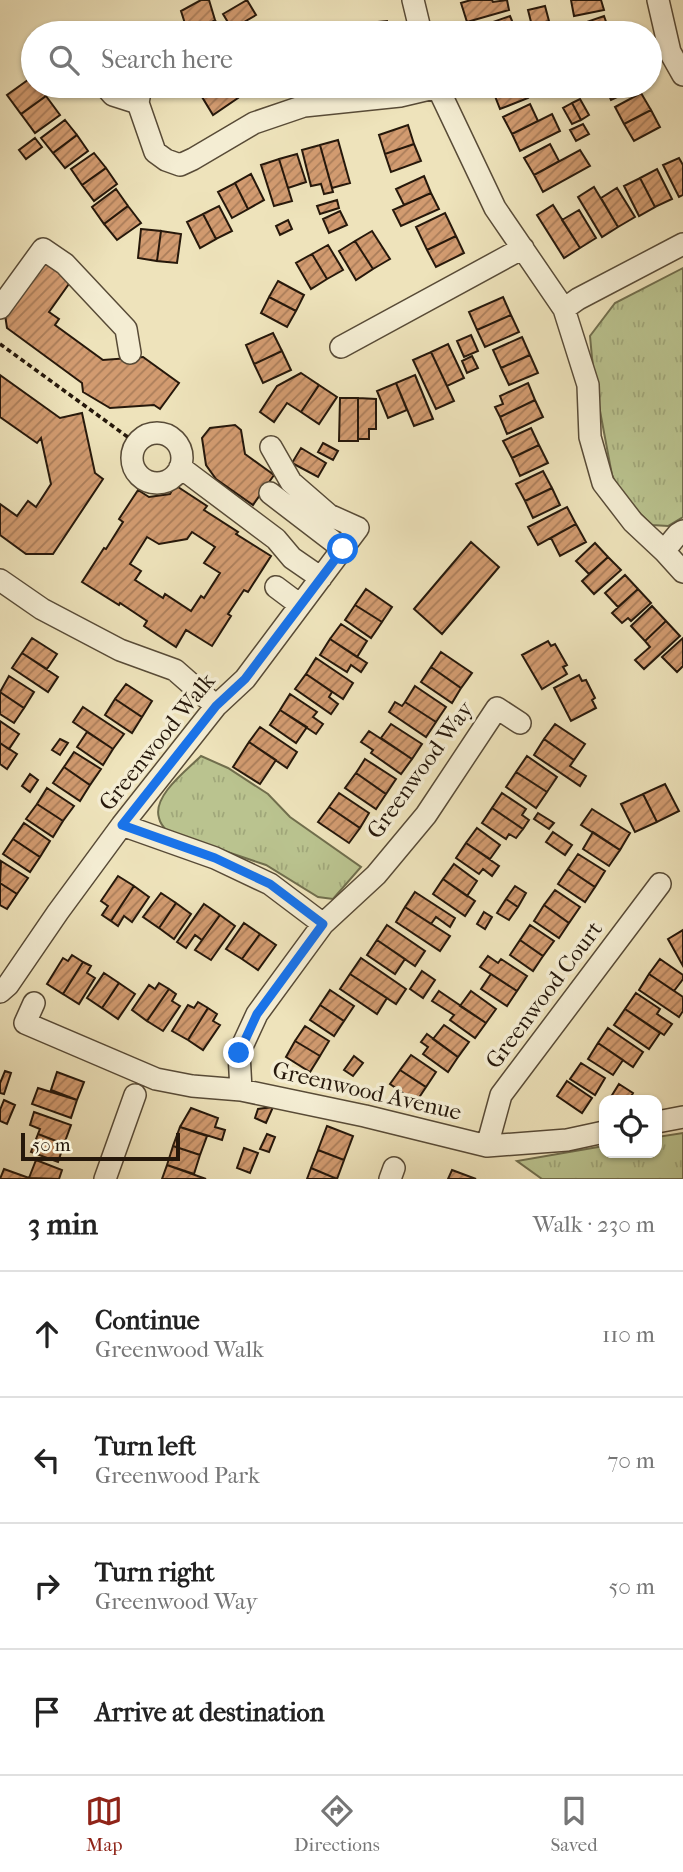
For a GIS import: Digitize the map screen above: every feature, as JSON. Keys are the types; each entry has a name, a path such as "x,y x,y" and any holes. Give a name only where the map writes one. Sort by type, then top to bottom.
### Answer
{"street":[{"path":"413,0 418,21"},
{"path":"658,0 670,52 683,75"},
{"path":"140,98 155,152 180,165 254,123 304,106 381,98"},
{"path":"443,98 495,208 564,309 588,385 590,437 603,483 633,522 683,572"},
{"path":"564,309 683,244"},
{"path":"341,347 523,248"},
{"path":"0,308 43,249 65,264 126,329 130,353"},
{"path":"155,433 171,437 181,450 182,459 176,474 170,479 154,483 146,481 132,462 136,443 146,435 155,433"},
{"name":"Greenwood Walk","path":"0,992 9,985 122,825 216,706 245,679 358,528 330,515 291,482 271,447"},
{"path":"180,467 276,539 292,558 321,578"},
{"path":"270,493 343,549"},
{"path":"664,551 683,531"},
{"path":"276,587 300,605"},
{"path":"4,591 120,650 175,670 216,706"},
{"name":"Greenwood Way","path":"241,1090 239,1053 257,1014 323,924 376,875 426,815 497,708 520,723"},
{"path":"122,825 215,858 270,884 323,924"},
{"name":"Greenwood Court","path":"487,1146 502,1095 660,884"},
{"name":"Greenwood Avenue","path":"34,1003 25,1023 156,1079 192,1087 241,1090 365,1116 487,1146 567,1140 599,1133"},
{"path":"105,1179 135,1095"},
{"path":"662,1121 683,1117"}],"path":[{"path":"0,344 136,443"}],"green space":[{"path":"683,268 683,517 668,526 652,525 622,496 612,475 594,379 590,336 615,303"},
{"path":"201,756 228,768 268,794 290,817 361,867 333,899 318,897 266,865 168,832 159,818 161,801 172,784"},
{"path":"683,1133 683,1179 542,1179 517,1161 599,1147 599,1158 662,1158 662,1136"}],"building":[{"path":"201,0 209,0 215,20 184,21 181,11"},
{"path":"247,0 256,15 246,21 227,21 223,14"},
{"path":"471,0 507,0 509,10 467,21 461,3"},
{"path":"571,0 601,0 604,10 574,16"},
{"path":"545,6 549,21 531,21 528,10"},
{"path":"510,16 512,21 496,21"},
{"path":"604,16 606,21 590,21"},
{"path":"21,85 21,98 43,98 21,114 7,95"},
{"path":"43,98 47,98 60,115 35,133 21,114"},
{"path":"203,98 238,98 213,115"},
{"path":"496,98 528,98 500,109"},
{"path":"632,98 644,98 651,110 624,124 615,107"},
{"path":"580,99 589,115 581,120 572,103"},
{"path":"572,103 581,120 572,124 563,108"},
{"path":"530,104 538,121 512,134 503,117"},
{"path":"651,110 660,127 634,141 624,124"},
{"path":"552,114 560,131 520,151 512,134"},
{"path":"65,120 77,135 53,153 41,138"},
{"path":"583,124 589,134 576,141 570,130"},
{"path":"408,125 414,144 385,154 379,135"},
{"path":"77,135 88,151 65,168 53,153"},
{"path":"35,138 42,147 26,159 19,150"},
{"path":"338,140 350,183 332,188 320,145"},
{"path":"414,144 421,161 391,172 385,154"},
{"path":"550,144 559,161 534,175 524,158"},
{"path":"320,145 333,192 324,194 321,184 311,186 302,150"},
{"path":"580,150 590,166 543,192 534,175"},
{"path":"94,153 106,168 82,185 71,169"},
{"path":"297,154 306,182 288,188 279,159"},
{"path":"679,158 683,165 683,195 679,197 663,165"},
{"path":"279,159 292,201 274,206 261,165"},
{"path":"106,168 117,184 94,201 82,185"},
{"path":"657,169 672,199 655,207 640,178"},
{"path":"251,174 264,200 248,209 235,183"},
{"path":"424,176 431,193 404,205 396,189"},
{"path":"640,178 655,207 639,216 624,186"},
{"path":"235,183 248,209 232,218 218,192"},
{"path":"594,187 618,227 602,237 578,197"},
{"path":"617,188 635,217 618,227 601,198"},
{"path":"116,189 128,206 104,224 92,207"},
{"path":"431,193 439,209 401,226 393,210"},
{"path":"337,200 339,208 320,214 317,206"},
{"path":"553,205 580,248 564,258 537,215"},
{"path":"128,206 141,223 117,240 104,224"},
{"path":"219,206 232,231 216,239 203,214"},
{"path":"579,210 596,238 580,248 562,220"},
{"path":"340,211 347,225 329,233 323,219"},
{"path":"445,213 456,236 427,250 416,227"},
{"path":"203,214 216,239 200,248 187,222"},
{"path":"288,220 292,229 280,235 276,226"},
{"path":"141,229 161,231 157,261 138,258"},
{"path":"161,231 181,234 177,263 157,261"},
{"path":"372,231 390,259 373,269 355,241"},
{"path":"456,236 464,253 436,267 427,250"},
{"path":"355,241 373,269 356,280 339,251"},
{"path":"328,245 343,270 327,279 312,254"},
{"path":"312,254 327,279 311,289 296,263"},
{"path":"40,259 71,281 49,312 59,319 55,325 103,360 143,357 179,383 160,409 154,405 110,408 83,392 82,383 7,328 4,308"},
{"path":"278,281 304,295 296,311 269,297"},
{"path":"269,297 296,311 287,327 261,313"},
{"path":"503,297 511,315 477,330 469,312"},
{"path":"511,315 519,332 485,347 477,330"},
{"path":"273,333 282,351 254,364 246,345"},
{"path":"471,335 478,351 464,357 457,341"},
{"path":"522,337 530,355 501,368 493,350"},
{"path":"448,344 464,378 447,386 431,352"},
{"path":"282,351 291,370 263,383 254,364"},
{"path":"431,352 454,401 436,409 413,360"},
{"path":"530,355 538,373 509,385 501,368"},
{"path":"472,356 478,368 467,373 462,361"},
{"path":"301,373 319,385 301,412 287,403 274,422 260,412 277,386"},
{"path":"0,375 60,418 82,413 95,473 103,479 53,554 26,554 0,535 0,504 17,516 28,501 36,507 51,484 41,438 37,443 0,417"},
{"path":"415,375 433,419 414,426 396,383"},
{"path":"396,383 407,410 388,418 377,391"},
{"path":"528,383 535,400 500,417 495,407 503,404 500,396"},
{"path":"319,385 337,397 319,424 301,412"},
{"path":"340,398 358,398 358,441 339,441"},
{"path":"358,398 376,399 376,429 369,429 369,439 358,439"},
{"path":"535,400 543,417 507,434 500,417"},
{"path":"235,425 241,430 245,454 274,475 253,505 216,479 206,465 202,438 210,428"},
{"path":"531,428 539,445 512,458 503,441"},
{"path":"323,443 338,451 333,460 318,452"},
{"path":"539,445 548,463 520,476 512,458"},
{"path":"301,448 326,463 318,477 292,463"},
{"path":"543,471 552,488 525,501 516,484"},
{"path":"175,485 207,506 204,510 238,532 236,534 271,556 248,592 244,590 228,614 231,616 212,646 186,630 176,647 144,626 147,621 82,582 123,522 119,519 138,490 149,497 170,494","holes":["192,532 215,547 204,563 220,573 204,598 201,596 191,611 165,594 163,598 135,580 141,571 130,564 147,537 159,544 187,539"]},
{"path":"552,488 560,505 533,518 525,501"},
{"path":"567,507 576,524 538,545 528,527"},
{"path":"576,524 586,542 560,556 551,538"},
{"path":"471,542 499,567 442,634 414,609"},
{"path":"595,543 608,557 589,574 576,561"},
{"path":"608,557 621,570 594,594 582,581"},
{"path":"625,575 638,589 618,607 605,593"},
{"path":"366,589 392,607 382,622 355,605"},
{"path":"638,589 651,603 631,621 628,618 622,623 612,613"},
{"path":"355,605 382,622 371,638 345,620"},
{"path":"652,606 666,621 645,641 631,626"},
{"path":"666,621 680,636 644,669 635,660 650,647 645,641"},
{"path":"341,624 367,641 357,657 330,639"},
{"path":"32,638 57,654 47,669 22,653"},
{"path":"683,638 683,666 677,672 662,657"},
{"path":"330,639 367,663 361,672 351,665 347,672 320,655"},
{"path":"548,641 551,646 555,644 567,665 563,667 567,674 542,689 522,655"},
{"path":"441,652 472,673 461,688 431,667"},
{"path":"22,653 58,677 48,692 12,668"},
{"path":"316,658 353,683 343,699 306,674"},
{"path":"431,667 461,688 452,703 421,682"},
{"path":"306,674 332,692 329,697 338,704 331,714 295,689"},
{"path":"579,675 582,681 586,680 595,698 592,700 596,708 571,721 554,688"},
{"path":"9,676 34,692 24,708 0,692"},
{"path":"126,684 152,701 142,717 115,699"},
{"path":"415,686 446,707 436,722 405,702"},
{"path":"0,692 24,708 14,723 0,714"},
{"path":"290,694 317,712 313,717 323,724 316,734 280,710"},
{"path":"115,699 142,717 132,733 105,715"},
{"path":"395,702 402,706 405,702 436,722 426,737 389,712"},
{"path":"83,707 124,734 113,749 73,722"},
{"path":"280,710 307,727 296,743 270,725"},
{"path":"0,721 19,734 9,749 0,743"},
{"path":"391,724 422,744 412,759 381,738"},
{"path":"555,724 585,744 574,760 544,739"},
{"path":"260,727 297,752 287,768 249,742"},
{"path":"369,731 412,759 401,774 371,753 373,750 361,742"},
{"path":"87,732 113,749 103,765 77,747"},
{"path":"60,739 68,743 60,755 52,750"},
{"path":"544,739 574,760 570,766 586,776 580,786 534,755"},
{"path":"249,742 276,760 260,784 233,767"},
{"path":"0,743 17,754 7,769 0,764"},
{"path":"74,752 101,769 90,785 64,767"},
{"path":"527,756 557,777 547,792 516,772"},
{"path":"365,759 396,779 386,794 356,773"},
{"path":"64,767 90,785 80,801 53,783"},
{"path":"516,772 547,792 536,808 506,787"},
{"path":"356,773 386,794 376,809 345,788"},
{"path":"30,774 38,780 30,792 22,786"},
{"path":"665,784 679,811 657,822 643,794"},
{"path":"47,788 74,806 63,821 37,804"},
{"path":"339,793 369,813 360,828 329,807"},
{"path":"502,793 526,809 522,815 529,820 523,829 492,808"},
{"path":"643,794 657,822 635,832 621,804"},
{"path":"37,804 63,821 53,837 26,819"},
{"path":"329,807 360,828 349,843 318,822"},
{"path":"492,808 523,829 516,838 509,834 506,839 482,823"},
{"path":"592,809 630,833 620,850 581,825"},
{"path":"538,813 554,823 549,829 534,819"},
{"path":"24,823 50,841 40,857 13,839"},
{"path":"477,828 500,845 490,859 466,843"},
{"path":"553,832 572,845 565,855 546,842"},
{"path":"593,832 620,850 609,866 583,849"},
{"path":"13,839 40,857 30,872 3,854"},
{"path":"466,843 499,866 492,876 483,869 479,874 456,858"},
{"path":"578,854 605,871 595,887 568,869"},
{"path":"1,861 28,878 17,894 0,883"},
{"path":"454,864 477,881 467,896 443,879"},
{"path":"568,869 595,887 585,902 558,884"},
{"path":"118,876 134,886 111,921 102,915 108,906 101,901"},
{"path":"443,879 475,901 465,916 433,894"},
{"path":"0,883 17,894 7,909 0,905"},
{"path":"134,886 149,897 132,922 124,916 118,926 111,921"},
{"path":"515,886 526,893 518,907 506,899"},
{"path":"555,890 580,907 569,923 544,905"},
{"path":"415,892 455,918 450,927 436,917 431,924 405,907"},
{"path":"161,893 176,903 159,928 143,917"},
{"path":"506,899 518,907 509,920 497,913"},
{"path":"176,903 191,914 174,939 159,928"},
{"path":"204,904 220,915 202,940 195,935 186,948 177,942"},
{"path":"544,905 569,923 559,938 534,921"},
{"path":"405,907 450,936 440,951 396,922"},
{"path":"484,912 492,917 485,929 477,924"},
{"path":"220,915 235,926 211,960 195,950"},
{"path":"244,923 260,934 242,959 226,949"},
{"path":"387,925 425,951 415,966 377,940"},
{"path":"530,925 554,941 543,956 520,940"},
{"path":"683,930 683,966 668,939"},
{"path":"260,934 276,945 258,970 242,959"},
{"path":"377,940 405,959 395,974 367,955"},
{"path":"520,940 543,956 533,971 510,955"},
{"path":"72,955 83,962 63,994 47,984 63,958 68,961"},
{"path":"488,956 498,963 501,959 527,976 517,991 480,967"},
{"path":"361,958 406,989 396,1004 350,974"},
{"path":"660,959 683,975 674,991 649,974"},
{"path":"83,962 91,966 87,973 95,978 79,1004 63,994"},
{"path":"422,971 435,980 423,998 410,989"},
{"path":"104,973 119,983 102,1008 87,998"},
{"path":"350,974 387,998 377,1014 340,989"},
{"path":"491,974 517,991 507,1006 481,989"},
{"path":"649,974 683,997 683,1011 679,1017 639,990"},
{"path":"119,983 135,994 118,1019 102,1008"},
{"path":"159,983 169,989 147,1021 132,1010 149,985 155,989"},
{"path":"169,989 176,994 172,1001 180,1006 163,1031 147,1021"},
{"path":"330,990 354,1006 344,1021 320,1005"},
{"path":"439,991 486,1023 475,1038 450,1020 454,1015 432,1001"},
{"path":"471,991 496,1009 486,1023 460,1006"},
{"path":"636,993 660,1009 657,1014 672,1024 664,1035 625,1009"},
{"path":"198,1002 208,1008 188,1040 172,1031 188,1005 194,1008"},
{"path":"320,1005 344,1021 334,1036 310,1020"},
{"path":"208,1008 217,1014 213,1021 220,1025 203,1050 188,1040"},
{"path":"625,1009 660,1033 649,1049 614,1025"},
{"path":"444,1025 469,1042 458,1057 433,1039"},
{"path":"305,1026 329,1041 320,1056 295,1041"},
{"path":"608,1028 643,1052 633,1067 598,1043"},
{"path":"427,1034 458,1057 448,1072 423,1054 428,1047 421,1042"},
{"path":"295,1041 320,1056 310,1072 286,1057"},
{"path":"598,1043 623,1060 613,1075 588,1059"},
{"path":"411,1055 436,1072 426,1087 400,1070"},
{"path":"354,1056 363,1063 353,1076 344,1070"},
{"path":"581,1063 605,1078 595,1095 570,1079"},
{"path":"400,1070 426,1087 416,1102 390,1084"},
{"path":"5,1071 11,1073 4,1094 0,1093 0,1083"},
{"path":"57,1072 84,1082 77,1100 51,1090"},
{"path":"567,1081 592,1098 582,1113 557,1096"},
{"path":"619,1084 633,1093 632,1095 612,1095"},
{"path":"38,1088 77,1100 71,1118 32,1104"},
{"path":"4,1100 15,1105 7,1124 0,1121"},
{"path":"273,1107 266,1123 255,1118 258,1109"},
{"path":"191,1108 218,1118 215,1127 225,1130 222,1140 180,1127"},
{"path":"34,1112 71,1125 64,1144 38,1134 40,1129 30,1125"},
{"path":"327,1126 353,1136 344,1160 318,1150"},
{"path":"180,1127 207,1136 200,1155 173,1146"},
{"path":"38,1134 64,1144 58,1162 31,1152"},
{"path":"267,1134 275,1137 269,1152 260,1149"},
{"path":"173,1146 200,1155 194,1174 167,1165"},
{"path":"244,1148 258,1153 250,1173 237,1168"},
{"path":"318,1150 344,1160 337,1179 311,1168"},
{"path":"36,1160 62,1170 59,1179 29,1178"},
{"path":"167,1165 206,1179 162,1179"},
{"path":"311,1168 337,1179 307,1179"},
{"path":"4,1169 29,1178 31,1179 0,1179"},
{"path":"452,1170 476,1179 448,1179"}],"route":[{"path":"239,1053 257,1014 323,924 270,884 215,858 122,825 216,706 245,679 343,549"}]}
